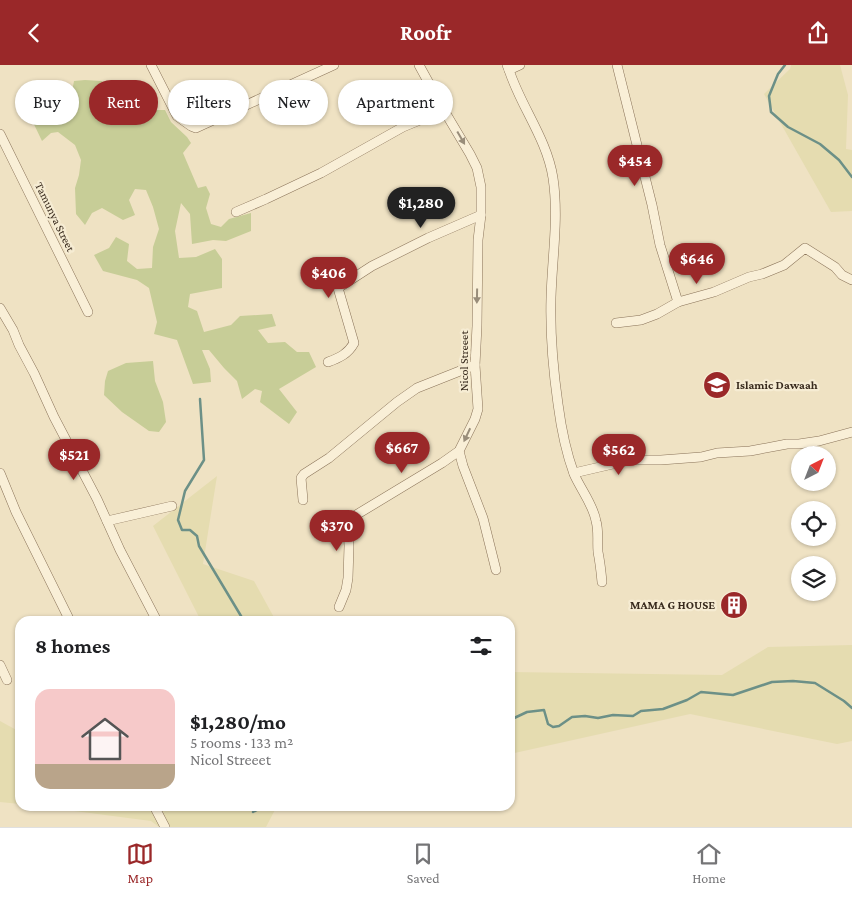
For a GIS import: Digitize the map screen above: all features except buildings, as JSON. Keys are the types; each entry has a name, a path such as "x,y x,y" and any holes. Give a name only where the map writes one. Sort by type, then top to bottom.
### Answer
{"street":[{"path":"150,65 177,117 196,128 330,66"},
{"name":"Nicol Streeet","path":"419,65 427,80"},
{"path":"520,65 508,67 513,82 546,152 553,177 556,218 551,300 554,380 574,473 592,508 596,521 602,581"},
{"path":"617,65 652,205 660,245 678,303"},
{"path":"236,212 321,173 410,125"},
{"name":"Nicol Streeet","path":"339,607 346,590 348,578 349,521 459,451 478,409 475,365 481,187 477,168 453,125"},
{"name":"Tamunya Street","path":"0,134 88,312"},
{"path":"328,362 344,356 354,343 338,288 372,266 480,215"},
{"path":"616,323 657,314 678,303 762,274 784,265 805,248 852,280"},
{"path":"0,308 13,330 54,417 97,499 153,616"},
{"path":"302,499 301,478 304,473 329,458 417,388 475,365"},
{"path":"574,473 630,460 701,457 717,453 750,451 787,444 799,444 818,441 852,431"},
{"path":"459,451 483,518 496,570"},
{"path":"0,473 16,512 68,616"},
{"path":"107,521 172,506"},
{"path":"0,665 8,680"},
{"path":"157,811 165,827"}],"shaded area":[{"path":"791,65 840,65 848,95 846,149 852,150 852,211 831,212 764,94 790,69"},
{"path":"217,476 203,564 254,581 273,616 198,616 153,526"},
{"path":"852,645 852,741 837,744 690,714 515,753 515,672 722,675 768,647"},
{"path":"0,721 15,729 15,804 0,802"},
{"path":"74,811 274,811 266,827 159,827 151,821"}],"green space":[{"path":"89,80 89,125 158,125 158,110 165,110 168,116 168,125 174,125 191,143 183,153 198,188 206,186 210,194 206,208 211,224 221,227 229,219 251,213 251,231 226,241 213,240 192,244 190,214 181,203 175,231 179,258 196,257 215,249 222,259 222,288 190,294 188,307 197,311 204,332 231,325 240,316 272,314 276,326 258,330 268,343 285,342 297,352 309,352 316,367 279,389 297,412 289,424 260,402 262,391 255,389 242,399 237,381 209,350 202,350 210,369 211,382 193,384 177,340 154,334 157,322 149,288 137,280 103,271 94,255 109,248 116,237 129,244 127,261 137,269 152,268 153,247 159,229 146,190 135,189 129,200 135,215 123,220 102,208 92,213 85,225 76,214 75,188 81,160 75,145 58,132 51,133 42,141 34,125 79,125 79,81"},
{"path":"153,361 155,381 163,402 166,422 159,432 149,431 122,412 104,395 108,371 126,363"}],"waterway":[{"path":"785,65 778,74 769,96 771,112 788,127 820,144 839,160 852,177"},
{"path":"200,399 204,460 185,491 178,520 182,530 190,530 197,536 199,546 241,616"},
{"path":"515,718 527,712 544,710 548,724 553,727 559,726 572,717 633,716 641,711 663,709 687,700 701,692 733,695 772,682 793,681 815,683 852,708"}],"place":[{"name":"Islamic Dawaah","path":"717,385"},
{"name":"MAMA G HOUSE","path":"734,605"}]}
